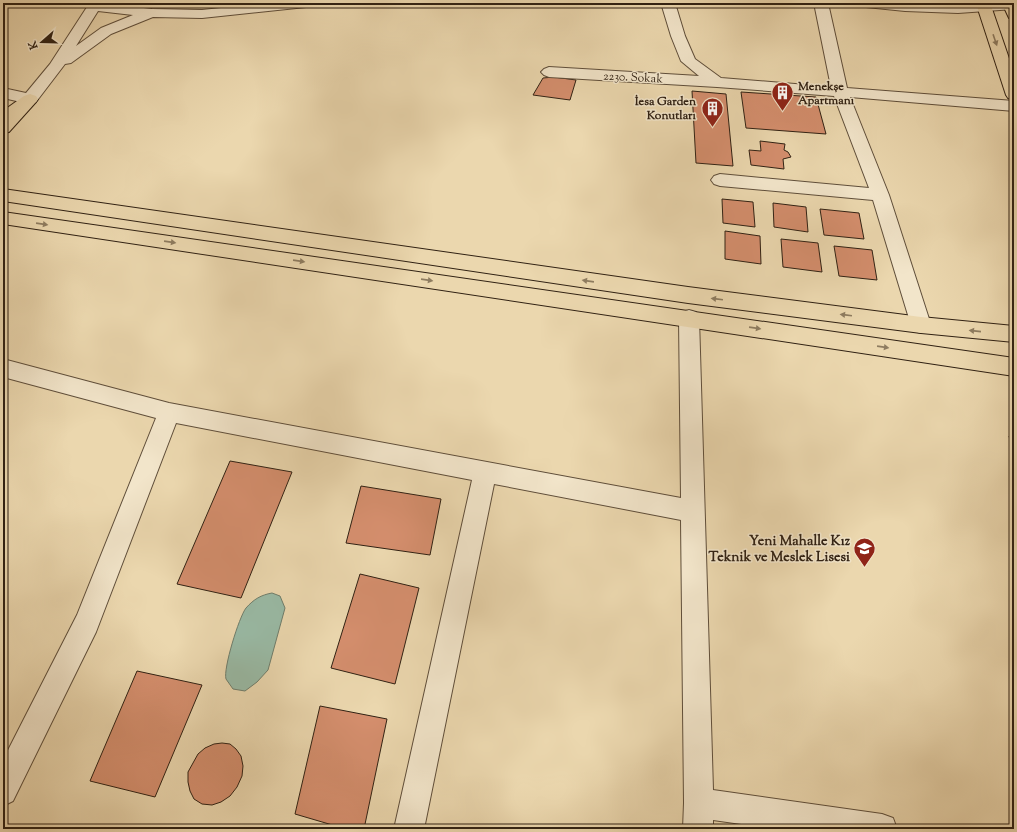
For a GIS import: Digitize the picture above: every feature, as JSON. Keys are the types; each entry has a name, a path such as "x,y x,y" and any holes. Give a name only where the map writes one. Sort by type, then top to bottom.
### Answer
{"main road":[{"path":"983,5 1014,95"},
{"path":"3,120 30,99"},
{"path":"3,128 30,99"},
{"path":"3,195 688,296 921,325 1014,334"},
{"path":"3,218 1014,367"}],"street":[{"path":"3,93 30,99 56,66 99,5 152,13 202,14 253,6 306,3"},
{"path":"668,3 688,61 717,82"},
{"path":"822,3 840,92 880,195 921,325"},
{"path":"866,3 905,7 958,9 983,5 1012,7"},
{"path":"56,66 106,31 152,13"},
{"name":"2230. Sokak","path":"549,72 717,82 1014,106"},
{"path":"720,180 880,195"},
{"path":"689,318 699,816 882,829"},
{"path":"3,368 169,412 693,511"},
{"path":"3,791 87,624 169,412"},
{"path":"410,829 485,472"}],"shaded area":[{"path":"272,593 280,596 285,608 268,670 257,682 245,691 233,689 226,679 227,665 232,643 243,613 252,602 261,596"}],"building":[{"path":"554,77 576,80 570,100 533,95 543,78"},
{"name":"İesa Garden Konutları","path":"692,91 726,94 733,166 696,163"},
{"name":"Menekşe Apartmanı","path":"741,92 816,97 826,134 746,128"},
{"path":"760,141 785,144 784,150 788,152 791,157 783,159 784,169 751,165 749,150 761,151"},
{"path":"722,199 753,202 755,227 723,223"},
{"path":"773,203 806,207 808,232 774,227"},
{"path":"820,209 859,213 864,239 824,235"},
{"path":"725,231 760,236 761,264 725,259"},
{"path":"781,239 818,243 822,272 783,267"},
{"path":"834,246 872,250 877,280 839,276"},
{"path":"1009,436 1014,436 1014,455"},
{"path":"230,461 292,472 241,598 177,584"},
{"path":"361,486 441,499 430,555 346,543"},
{"path":"360,574 419,588 395,684 331,668"},
{"path":"137,671 202,685 155,797 90,781"},
{"path":"320,706 387,719 364,829 346,829 295,814"},
{"path":"214,744 230,744 241,756 243,766 242,776 237,787 230,796 221,802 212,805 202,804 194,799 190,791 188,772 198,754 205,748"}],"place":[{"name":"Menekşe Apartmanı","path":"782,112"},
{"name":"İesa Garden Konutları","path":"712,128"},
{"name":"Yeni Mahalle Kız Teknik ve Meslek Lisesi","path":"865,568"}]}
